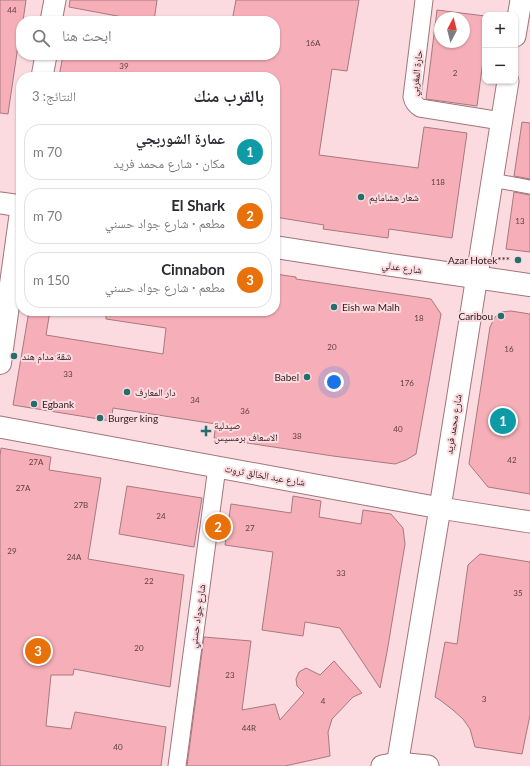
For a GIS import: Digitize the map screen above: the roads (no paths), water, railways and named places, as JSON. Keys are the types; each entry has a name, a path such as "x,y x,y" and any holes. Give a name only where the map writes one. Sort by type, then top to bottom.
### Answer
{"main road":[{"path":"0,363 16,248"},
{"name":"شارع عدلي","path":"280,248 530,285"}],"street":[{"path":"52,16 55,0"},
{"name":"حارة المغربي","path":"424,0 412,97 413,102 420,108 501,121"},
{"path":"518,18 521,0"},
{"path":"43,72 45,60"},
{"name":"شارع محمد فريد","path":"392,765 440,508 507,84"},
{"path":"492,180 530,187"},
{"path":"0,203 16,205"},
{"name":"شارع عبد الخالق ثروت","path":"0,427 440,508 530,522"},
{"name":"شارع جواد حسني","path":"177,766 217,467"},
{"path":"392,765 428,766"}],"place":[{"name":"شعار هشامايم","path":"361,197"},
{"name":"Azar Hotek***","path":"518,260"},
{"name":"Eish wa Malh","path":"334,307"},
{"name":"Caribou","path":"501,316"},
{"name":"شقة مدام هند","path":"14,356"},
{"name":"Babel","path":"307,377"},
{"name":"دار المعارف","path":"127,392"},
{"name":"Egbank","path":"34,404"},
{"name":"Burger king","path":"100,418"},
{"name":"عمارة الشوربجي","path":"503,421"},
{"name":"صيدلية الاسعاف برمسيس","path":"206,431"},
{"name":"El Shark","path":"218,527"},
{"name":"Cinnabon","path":"38,651"}]}
